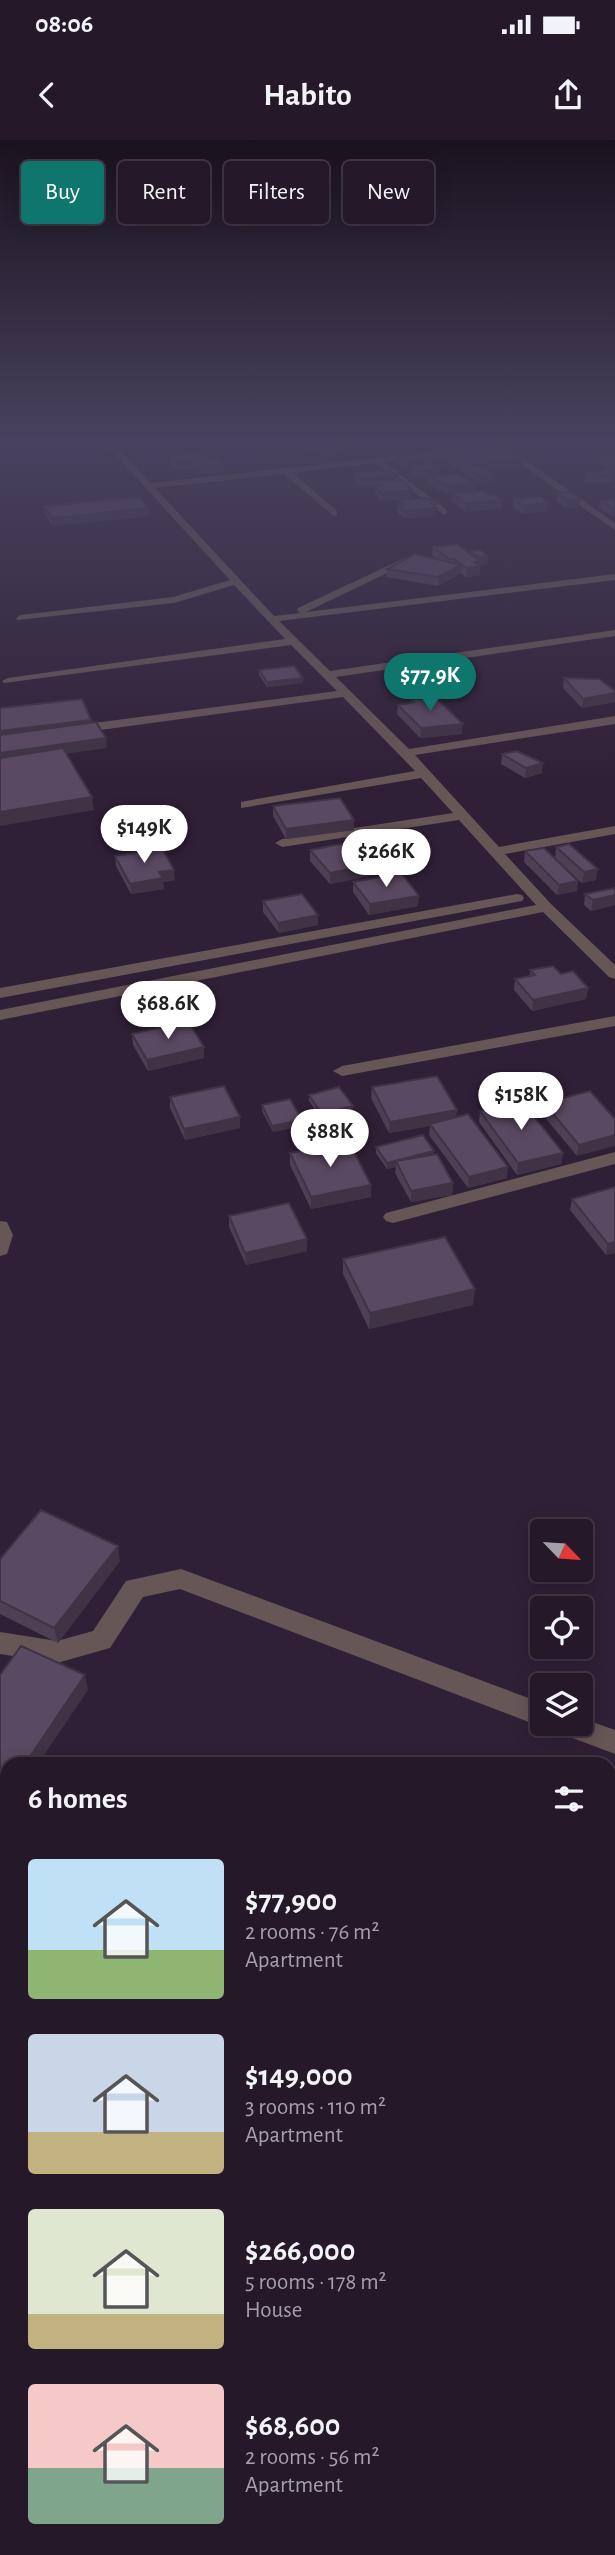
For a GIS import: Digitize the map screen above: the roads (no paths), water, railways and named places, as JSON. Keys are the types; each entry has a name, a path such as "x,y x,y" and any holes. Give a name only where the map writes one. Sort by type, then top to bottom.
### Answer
{"street":[{"path":"210,552 271,619 464,814 541,901 615,973"},
{"path":"288,617 409,559"},
{"path":"271,619 615,577"},
{"path":"21,618 174,600 237,581"},
{"path":"328,675 615,633"},
{"path":"8,681 294,641"},
{"path":"55,732 346,693"},
{"path":"406,753 615,720"},
{"path":"246,805 425,773"},
{"path":"282,843 464,814"},
{"path":"498,851 615,830"},
{"path":"0,993 541,901"},
{"path":"0,1015 541,901"},
{"path":"342,1071 615,1021"},
{"path":"393,1217 615,1158"},
{"path":"0,1227 3,1235 0,1249"},
{"path":"0,1643 57,1652 101,1640 135,1588 181,1579 530,1710"},
{"path":"593,1734 615,1742"}]}
